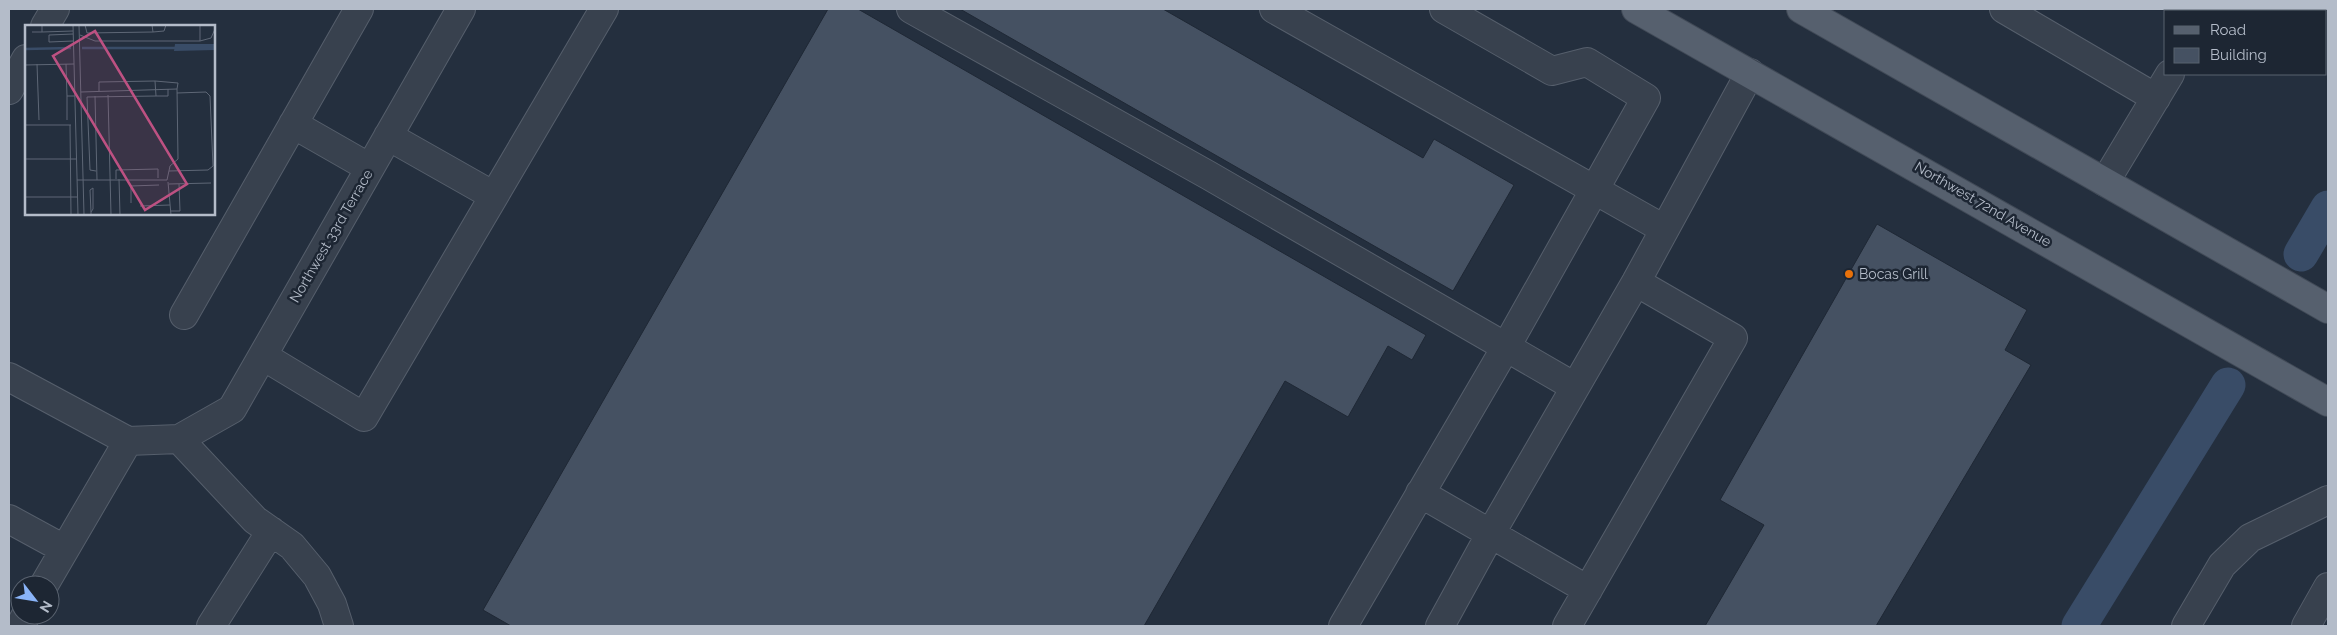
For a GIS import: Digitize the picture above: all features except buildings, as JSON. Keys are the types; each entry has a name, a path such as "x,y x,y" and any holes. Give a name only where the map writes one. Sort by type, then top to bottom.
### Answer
{"main road":[{"name":"Northwest 72nd Avenue","path":"1636,9 2328,402"},
{"path":"1800,9 2328,309"}],"street":[{"path":"46,25 55,9"},
{"path":"184,315 359,9"},
{"name":"Northwest 33rd Terrace","path":"178,439 232,408 461,9"},
{"path":"263,356 364,417 604,9"},
{"path":"911,9 1208,175 1575,387"},
{"path":"1343,626 1506,347 1646,98 1587,62 1552,71 1444,9"},
{"path":"2004,9 2156,98"},
{"path":"1281,11 1664,229"},
{"path":"9,90 25,61"},
{"path":"1440,626 1491,533 1636,282 1750,73"},
{"path":"2106,182 2169,75"},
{"path":"293,124 370,168"},
{"path":"388,136 494,196"},
{"path":"1567,626 1733,338 1636,282"},
{"path":"9,377 128,441 178,439 255,520 292,546 317,576 332,604 339,626"},
{"path":"50,575 128,441"},
{"path":"1420,493 1588,590"},
{"path":"2186,626 2222,565 2250,538 2328,500"},
{"path":"9,519 64,550"},
{"path":"211,626 271,531"},
{"path":"2306,626 2328,588"}],"waterway":[{"path":"2301,254 2328,208"},
{"path":"2079,626 2228,385"}],"place":[{"name":"Bocas Grill","path":"1849,274"}]}
